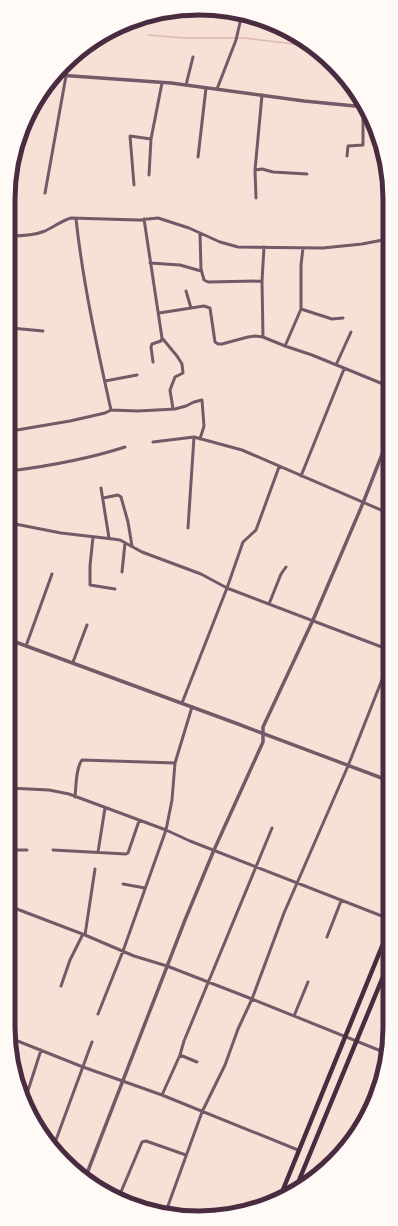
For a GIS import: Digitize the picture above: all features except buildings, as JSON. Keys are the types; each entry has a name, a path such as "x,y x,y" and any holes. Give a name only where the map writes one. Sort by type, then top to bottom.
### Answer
{"highway":[{"path":"282,1191 383,944"},
{"path":"298,1182 383,974"}],"street":[{"path":"217,89 236,40 241,20"},
{"path":"186,85 193,57"},
{"path":"63,76 186,85 304,101 358,106"},
{"path":"45,192 66,76"},
{"path":"149,175 151,138 162,83"},
{"path":"198,157 206,88"},
{"path":"256,198 255,170 262,95"},
{"path":"347,156 348,146 364,144 364,118"},
{"path":"134,185 130,136 151,138"},
{"path":"255,170 307,174"},
{"path":"15,236 36,234 71,218 125,220 158,218 189,228 231,246 323,248 362,244 383,240"},
{"path":"76,219 105,381 112,410"},
{"path":"144,219 162,338 182,364 183,372 175,377 170,390 173,409"},
{"path":"200,234 201,271 204,280 208,282 262,281"},
{"path":"263,337 262,281 264,247"},
{"path":"285,346 301,309 301,265 303,248"},
{"path":"150,263 180,265 201,271"},
{"path":"186,291 191,308"},
{"path":"159,313 204,306 210,308 215,342 218,344 255,336 263,337 383,384"},
{"path":"301,309 332,319 343,318"},
{"path":"15,328 43,331"},
{"path":"336,366 351,332"},
{"path":"153,362 152,344 161,341 162,338"},
{"path":"301,476 344,369"},
{"path":"105,381 137,375"},
{"path":"15,430 70,421 112,410 173,409 202,400 204,426 200,439"},
{"path":"188,528 194,437"},
{"path":"153,442 194,437 242,450 383,511"},
{"path":"15,470 101,455 125,448"},
{"path":"87,1173 167,966 214,850 263,742 263,727 313,620 363,503 383,452"},
{"path":"182,703 227,588 243,542 256,530 279,467"},
{"path":"101,488 109,538"},
{"path":"103,498 118,495 121,497 128,522 132,546"},
{"path":"15,525 61,533 120,540 142,552 200,574 227,588 383,647"},
{"path":"93,537 90,585 115,589"},
{"path":"122,572 125,543"},
{"path":"269,604 286,567"},
{"path":"26,646 52,574"},
{"path":"73,662 87,625"},
{"path":"15,642 73,662 383,779"},
{"path":"167,1208 202,1112 225,1065 238,1029 252,999 284,913 298,884 348,766 383,677"},
{"path":"98,1014 123,951 166,830 172,800 175,763 192,707"},
{"path":"75,797 78,768 82,760 175,763"},
{"path":"15,788 63,792 166,830 298,884 383,917"},
{"path":"98,852 105,808"},
{"path":"53,850 127,854 139,821"},
{"path":"162,1095 180,1055 255,866 272,828"},
{"path":"15,850 27,850"},
{"path":"61,986 70,960 84,935 95,869"},
{"path":"123,884 145,888"},
{"path":"327,937 341,901"},
{"path":"15,909 345,1035 381,1051"},
{"path":"294,1016 308,982"},
{"path":"15,1040 83,1067 162,1095 298,1150"},
{"path":"55,1141 92,1042"},
{"path":"27,1093 41,1050"},
{"path":"180,1055 197,1062"},
{"path":"120,1193 142,1142 146,1141 186,1155"}],"waterway":[{"path":"148,35 185,38 244,38 299,45"}]}
